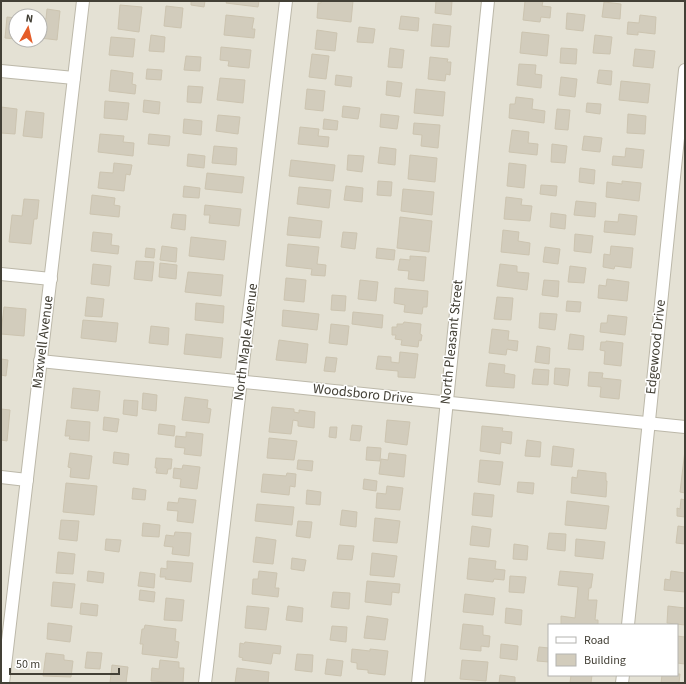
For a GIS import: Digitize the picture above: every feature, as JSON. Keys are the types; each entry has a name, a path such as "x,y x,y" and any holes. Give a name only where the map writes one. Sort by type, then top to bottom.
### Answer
{"street":[{"name":"Maxwell Avenue","path":"2,682 83,1"},
{"name":"North Maple Avenue","path":"205,683 286,1"},
{"name":"North Pleasant Street","path":"418,683 488,1"},
{"name":"Edgewood Drive","path":"628,624 685,70"},
{"path":"1,71 74,78"},
{"path":"1,274 51,279"},
{"name":"Woodsboro Drive","path":"40,360 685,427"},
{"path":"1,477 27,480"}],"shaded area":[{"path":"1,1 685,1 685,683 1,683"}],"building":[{"path":"191,1 205,1 204,7 191,5"},
{"path":"227,1 259,1 258,7 226,3"},
{"path":"321,1 353,1 351,22 317,18 318,3 321,3"},
{"path":"436,1 452,1 451,15 435,13"},
{"path":"525,1 543,1 542,6 551,7 550,18 541,17 540,22 523,20"},
{"path":"604,2 621,4 620,19 602,17"},
{"path":"120,5 142,7 139,32 118,29"},
{"path":"166,6 183,8 181,28 164,26"},
{"path":"48,9 60,11 57,40 48,39"},
{"path":"567,13 585,15 583,31 566,29"},
{"path":"226,15 254,18 252,29 255,29 254,38 224,35"},
{"path":"640,15 656,17 655,34 638,32 638,35 627,34 628,22 639,23"},
{"path":"401,16 419,18 418,31 399,29"},
{"path":"7,17 8,17 8,38 5,38"},
{"path":"433,24 451,26 449,47 431,46"},
{"path":"359,27 375,29 373,43 357,42"},
{"path":"317,30 337,33 335,51 315,49"},
{"path":"522,32 549,35 547,56 520,53"},
{"path":"151,35 165,37 164,52 149,51"},
{"path":"595,35 612,37 610,54 593,53"},
{"path":"111,37 135,39 133,57 109,55"},
{"path":"221,47 251,50 249,68 228,66 229,61 220,60"},
{"path":"390,48 404,50 402,68 388,67"},
{"path":"561,48 577,49 576,64 560,63"},
{"path":"635,49 655,51 653,68 633,66"},
{"path":"312,54 329,56 326,79 309,77"},
{"path":"186,56 201,57 200,71 184,70"},
{"path":"430,57 448,59 447,62 451,62 450,75 446,74 445,81 428,79"},
{"path":"519,64 536,65 535,74 542,75 541,88 517,85"},
{"path":"147,69 162,70 161,80 146,79"},
{"path":"111,70 133,73 132,84 136,85 135,94 109,91"},
{"path":"599,70 612,71 611,85 597,83"},
{"path":"336,75 352,77 351,87 335,85"},
{"path":"561,77 577,79 575,97 559,95"},
{"path":"220,78 245,80 243,103 217,100"},
{"path":"387,81 402,83 400,97 386,95"},
{"path":"621,81 650,84 648,103 619,100"},
{"path":"188,86 203,87 201,103 187,102"},
{"path":"307,89 325,91 323,111 305,109"},
{"path":"416,89 445,92 443,116 414,113"},
{"path":"516,97 533,99 532,109 545,111 544,123 509,118 510,104 515,104"},
{"path":"144,100 160,102 159,114 143,112"},
{"path":"105,101 129,103 127,120 104,118"},
{"path":"587,103 601,104 600,114 586,112"},
{"path":"343,106 360,108 358,119 342,117"},
{"path":"1,107 17,109 15,134 1,133"},
{"path":"557,109 570,110 568,130 555,129"},
{"path":"26,111 44,113 42,138 23,136"},
{"path":"381,114 399,116 397,129 380,127"},
{"path":"628,114 646,116 645,134 627,133"},
{"path":"218,115 240,117 238,134 216,131"},
{"path":"184,119 202,121 201,135 183,133"},
{"path":"324,119 338,121 337,130 323,129"},
{"path":"414,123 440,125 438,148 421,146 422,135 413,134"},
{"path":"300,127 319,129 318,136 329,137 328,147 298,144"},
{"path":"512,130 529,132 528,143 538,144 537,155 509,152"},
{"path":"100,134 124,136 123,142 134,143 133,156 98,152"},
{"path":"149,134 170,136 169,146 148,144"},
{"path":"584,136 602,138 600,152 582,150"},
{"path":"552,144 567,146 565,163 551,162"},
{"path":"214,146 237,148 236,165 212,163"},
{"path":"380,147 396,149 395,165 378,163"},
{"path":"626,148 644,150 642,168 612,165 613,156 625,157"},
{"path":"188,154 205,156 204,168 187,166"},
{"path":"348,155 364,156 362,172 347,170"},
{"path":"410,155 437,158 435,182 408,179"},
{"path":"291,160 335,165 333,181 289,176"},
{"path":"114,163 132,165 130,175 126,174 124,191 98,188 100,172 113,173"},
{"path":"509,163 526,165 524,188 507,186"},
{"path":"580,168 595,170 594,184 579,182"},
{"path":"207,173 244,177 242,193 205,189"},
{"path":"378,181 392,182 391,196 377,195"},
{"path":"622,181 641,183 639,201 606,197 607,182 622,184"},
{"path":"541,185 557,186 556,196 540,194"},
{"path":"184,186 200,188 199,198 183,197"},
{"path":"346,186 363,188 362,202 344,200"},
{"path":"299,187 331,190 329,208 297,204"},
{"path":"403,189 434,192 432,215 401,211"},
{"path":"92,195 115,198 114,205 120,206 119,217 90,214"},
{"path":"506,197 522,199 521,205 532,206 530,221 504,219"},
{"path":"24,199 39,200 37,219 34,219 31,244 9,242 12,215 22,216"},
{"path":"576,201 596,203 595,217 574,215"},
{"path":"205,205 241,209 239,226 209,223 210,215 204,215"},
{"path":"551,213 566,215 565,229 550,227"},
{"path":"173,214 186,215 185,230 171,228"},
{"path":"619,214 637,216 635,235 604,232 605,221 618,222"},
{"path":"289,217 322,221 320,238 287,235"},
{"path":"400,217 432,221 429,252 397,248"},
{"path":"503,230 519,232 518,241 530,243 529,255 501,252"},
{"path":"93,232 112,234 111,245 119,246 118,254 91,251"},
{"path":"343,232 357,233 355,249 341,247"},
{"path":"575,234 593,236 591,253 574,251"},
{"path":"191,237 226,241 224,260 189,256"},
{"path":"288,244 319,247 317,264 326,265 325,276 311,275 312,269 286,266"},
{"path":"162,246 177,248 176,262 160,260"},
{"path":"611,246 633,248 631,268 615,266 614,269 603,267 604,254 610,255"},
{"path":"545,247 560,249 558,264 543,262"},
{"path":"146,248 155,249 154,258 145,257"},
{"path":"377,248 395,250 394,260 376,258"},
{"path":"410,256 426,257 424,281 408,279 409,271 398,270 400,259 410,260"},
{"path":"136,261 154,262 152,281 134,279"},
{"path":"160,263 177,265 176,279 159,277"},
{"path":"93,264 111,266 109,286 91,284"},
{"path":"500,264 517,266 517,272 529,273 527,290 497,286"},
{"path":"570,266 586,268 584,283 568,282"},
{"path":"188,272 223,275 221,296 185,292"},
{"path":"286,278 306,280 304,302 284,300"},
{"path":"607,279 629,282 627,301 598,298 599,285 606,286"},
{"path":"360,280 378,282 376,301 358,299"},
{"path":"544,280 559,281 558,297 542,295"},
{"path":"395,288 428,291 427,307 423,307 422,314 404,312 405,305 394,303"},
{"path":"332,295 346,296 345,311 331,310"},
{"path":"87,297 104,299 102,317 85,316"},
{"path":"497,297 513,298 511,320 494,319"},
{"path":"567,301 581,302 580,312 566,311"},
{"path":"196,303 224,306 223,323 195,320"},
{"path":"4,307 26,309 24,336 1,334"},
{"path":"283,310 319,314 317,330 282,326"},
{"path":"353,312 383,315 382,328 352,324"},
{"path":"540,313 557,314 555,330 539,328"},
{"path":"608,315 627,317 625,335 600,332 601,323 607,323"},
{"path":"83,320 118,323 116,342 81,338"},
{"path":"404,322 421,324 420,334 422,335 421,341 419,340 418,347 401,345 402,340 395,339 396,335 392,335 392,327 397,327 397,324 403,324"},
{"path":"331,324 349,326 347,345 329,343"},
{"path":"151,326 169,328 168,345 149,343"},
{"path":"492,329 509,331 508,340 518,341 517,351 507,349 506,355 489,353"},
{"path":"186,334 223,338 221,358 184,354"},
{"path":"570,334 584,336 583,350 568,349"},
{"path":"279,340 308,344 306,363 276,360"},
{"path":"606,341 623,343 621,366 604,364 605,351 600,350 601,342"},
{"path":"537,346 550,348 549,364 535,362"},
{"path":"400,352 418,354 415,378 398,377 398,371 376,369 378,356 391,357 391,362 399,363"},
{"path":"326,357 337,358 335,372 324,371"},
{"path":"1,359 8,360 6,376 1,375"},
{"path":"489,363 505,365 504,373 515,375 514,388 486,386"},
{"path":"555,368 570,369 568,386 554,384"},
{"path":"534,369 549,370 548,385 532,384"},
{"path":"589,372 603,373 602,378 621,380 619,399 600,397 601,387 588,386"},
{"path":"73,388 100,391 98,411 71,408"},
{"path":"143,393 157,395 156,411 142,409"},
{"path":"185,397 208,400 207,408 211,409 209,423 182,420"},
{"path":"124,400 138,401 137,416 123,414"},
{"path":"272,407 294,409 294,412 299,413 299,410 315,412 314,428 298,426 298,421 293,420 291,434 269,432"},
{"path":"1,409 10,410 7,441 1,440"},
{"path":"104,417 119,419 117,432 103,430"},
{"path":"67,420 90,422 89,441 69,439 70,436 65,436"},
{"path":"387,420 410,422 407,445 385,442"},
{"path":"159,424 175,426 174,436 158,434"},
{"path":"352,425 362,426 360,441 350,440"},
{"path":"482,426 503,428 502,431 512,432 511,444 501,442 500,454 480,451"},
{"path":"330,427 337,427 336,438 329,437"},
{"path":"186,432 203,434 201,456 184,454 185,448 175,447 176,436 186,437"},
{"path":"269,438 297,441 294,460 267,458"},
{"path":"527,440 541,442 540,457 525,456"},
{"path":"553,446 574,449 572,467 551,465"},
{"path":"367,447 381,448 380,461 366,460"},
{"path":"685,450 685,493 680,492"},
{"path":"114,452 129,454 128,465 113,463"},
{"path":"70,453 92,456 89,479 70,477 71,468 68,467"},
{"path":"389,453 406,455 404,477 379,474 381,459 388,460"},
{"path":"156,458 172,459 171,469 168,469 167,474 156,473"},
{"path":"298,460 313,461 312,471 297,469"},
{"path":"480,460 503,462 500,485 478,482"},
{"path":"183,465 200,467 197,489 180,487 181,479 173,478 174,468 182,469"},
{"path":"578,470 606,473 606,497 571,493 572,477 577,478"},
{"path":"287,473 296,474 295,487 290,486 289,495 261,492 263,474 286,476"},
{"path":"364,479 377,481 376,491 363,489"},
{"path":"518,482 534,483 533,494 517,492"},
{"path":"66,483 97,486 94,515 63,512"},
{"path":"387,486 403,488 400,510 376,508 377,493 386,494"},
{"path":"133,488 146,490 145,500 132,499"},
{"path":"307,490 321,492 320,505 306,504"},
{"path":"474,493 494,495 492,517 472,515"},
{"path":"179,498 196,500 193,523 177,521 178,511 167,510 168,502 178,503"},
{"path":"681,499 685,500 685,517 677,516 677,508 680,509"},
{"path":"567,501 609,506 606,529 565,525"},
{"path":"257,504 294,507 292,525 255,521"},
{"path":"342,510 357,512 356,527 340,525"},
{"path":"375,518 400,521 397,543 373,541"},
{"path":"61,520 79,521 77,541 59,539"},
{"path":"298,521 312,522 310,538 296,536"},
{"path":"143,523 160,525 159,537 142,536"},
{"path":"472,526 491,529 489,547 470,545"},
{"path":"678,526 685,527 685,544 676,543"},
{"path":"175,532 191,533 189,556 172,554 173,547 164,546 166,535 174,536"},
{"path":"549,533 566,534 565,551 547,549"},
{"path":"256,537 276,540 273,564 253,562"},
{"path":"106,539 121,540 119,552 105,550"},
{"path":"576,539 605,542 603,559 575,556"},
{"path":"514,544 528,546 527,560 513,559"},
{"path":"339,545 354,546 352,560 337,559"},
{"path":"58,552 75,554 73,574 56,573"},
{"path":"372,553 397,556 394,577 370,575"},
{"path":"292,558 306,560 304,571 291,569"},
{"path":"469,558 496,561 495,569 505,570 504,580 494,579 493,582 467,579"},
{"path":"167,561 193,563 191,582 160,577 161,568 167,569"},
{"path":"88,571 104,573 103,583 87,581"},
{"path":"259,571 277,573 275,588 279,588 278,597 252,594 253,579 258,579"},
{"path":"560,571 593,574 591,588 589,588 588,600 597,600 595,620 598,620 598,624 561,624 561,616 575,618 578,587 558,585"},
{"path":"671,571 685,573 685,592 664,590 665,579 670,580"},
{"path":"140,572 155,574 154,588 138,586"},
{"path":"510,576 526,577 524,593 509,592"},
{"path":"367,581 400,584 399,593 392,592 391,605 365,602"},
{"path":"53,582 75,584 72,608 51,606"},
{"path":"140,590 155,592 154,602 139,600"},
{"path":"333,592 350,593 349,609 331,607"},
{"path":"465,594 495,598 493,615 463,612"},
{"path":"166,598 184,600 182,621 164,620"},
{"path":"81,603 98,605 97,616 80,614"},
{"path":"247,606 269,608 266,630 245,628"},
{"path":"288,606 303,608 302,622 286,620"},
{"path":"668,606 685,608 685,625 667,623"},
{"path":"506,608 522,610 521,625 505,623"},
{"path":"367,616 388,619 385,640 364,638"},
{"path":"48,623 72,626 70,642 47,639"},
{"path":"463,624 483,626 483,635 490,636 489,647 481,646 481,651 460,649"},
{"path":"145,625 176,629 175,641 179,642 177,658 142,654 143,644 140,644 142,629 144,629"},
{"path":"332,626 347,627 346,642 330,640"},
{"path":"678,636 685,637 685,664 678,663"},
{"path":"245,642 281,646 280,654 273,653 271,664 242,660 243,658 239,657 240,643 244,644"},
{"path":"501,644 518,646 517,660 500,658"},
{"path":"539,647 548,648 548,662 537,661"},
{"path":"352,649 388,651 385,675 368,673 368,670 357,669 357,663 351,662"},
{"path":"87,652 102,653 100,669 85,668"},
{"path":"46,653 64,655 64,660 73,661 71,677 43,676"},
{"path":"297,654 313,655 312,672 295,670"},
{"path":"327,659 343,661 341,676 325,674"},
{"path":"160,660 179,662 179,668 184,668 183,683 151,681 152,668 159,669"},
{"path":"462,660 488,662 486,681 460,679"},
{"path":"112,665 128,667 126,683 110,683"},
{"path":"237,668 269,672 268,683 235,683"},
{"path":"678,674 680,674 679,683 661,683 662,676 678,676"},
{"path":"500,675 515,677 515,683 499,683"},
{"path":"571,676 592,676 591,683 570,683"}]}
